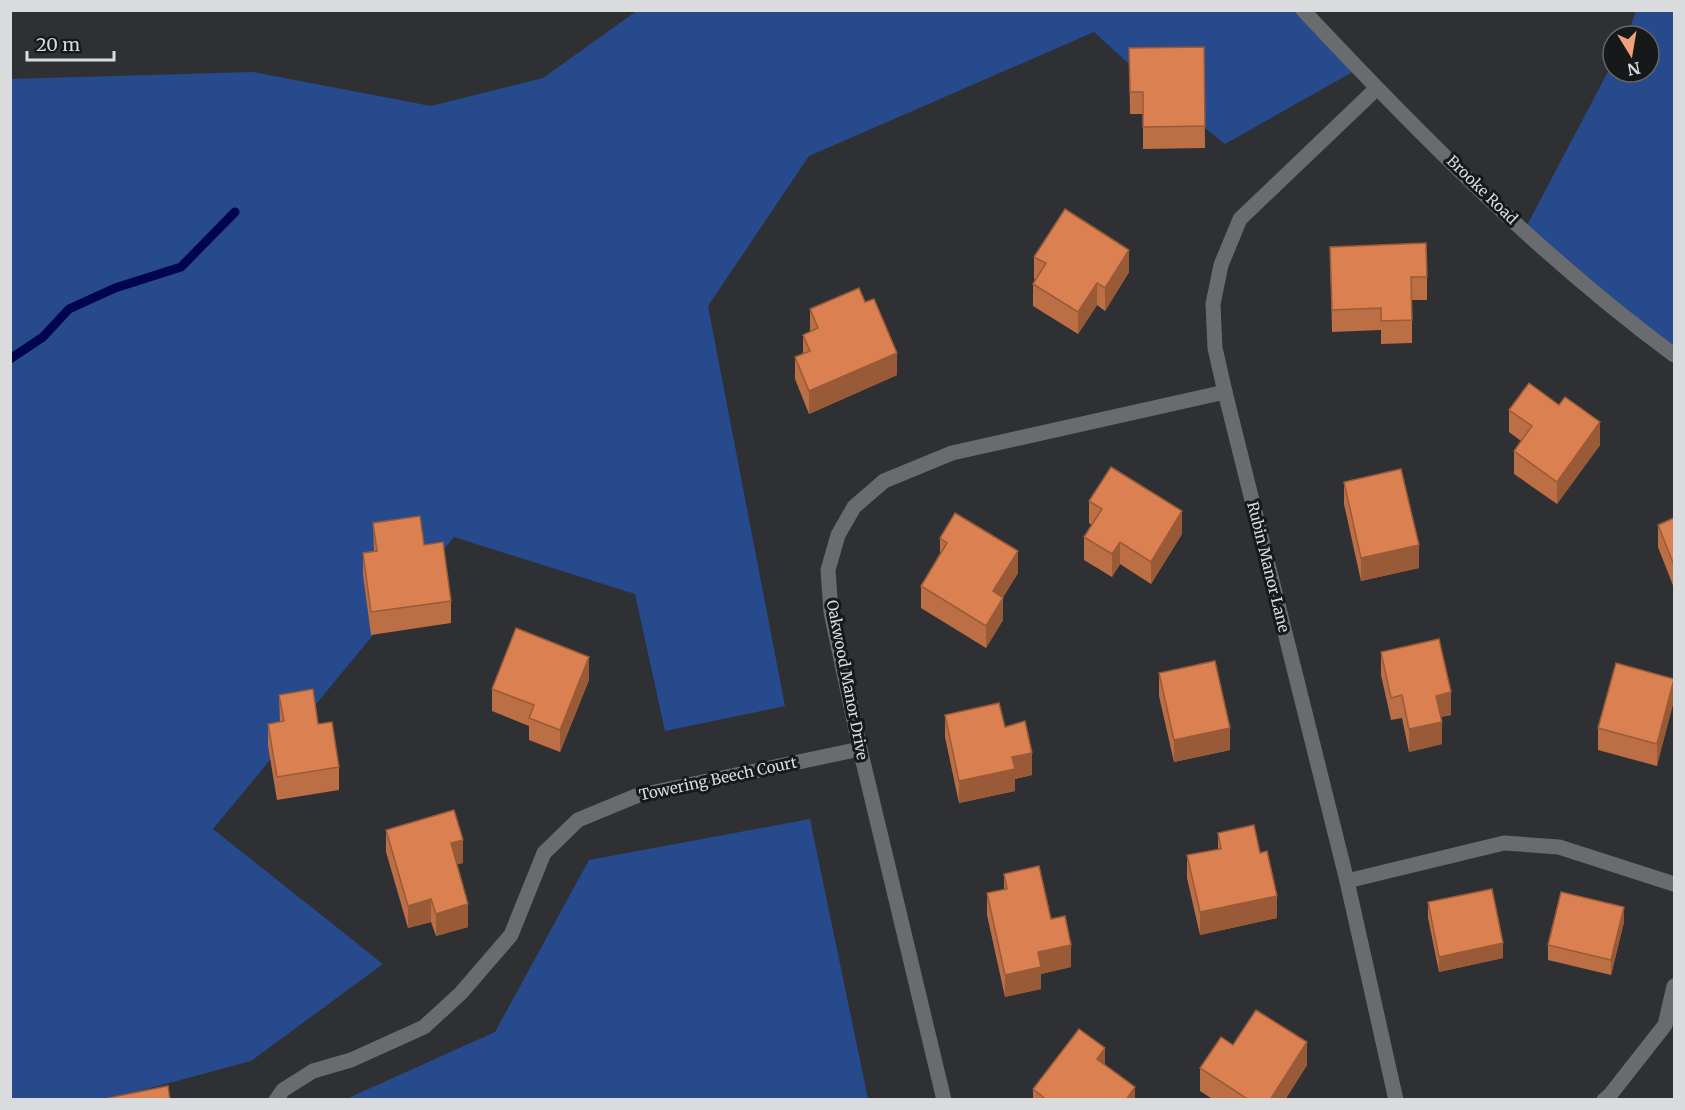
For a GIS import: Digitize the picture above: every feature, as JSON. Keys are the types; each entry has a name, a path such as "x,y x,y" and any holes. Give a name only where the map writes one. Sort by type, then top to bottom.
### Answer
{"street":[{"name":"Brooke Road","path":"1303,10 1376,90 1524,231 1634,325 1674,355"},
{"name":"Rubin Manor Lane","path":"1376,90 1239,219 1221,265 1213,304 1215,348 1225,392 1347,881 1396,1100"},
{"name":"Oakwood Manor Drive","path":"944,1100 860,749 831,612 828,570 838,535 854,507 884,481 952,453 1225,392"},
{"name":"Towering Beech Court","path":"276,1100 283,1090 313,1071 351,1060 424,1027 439,1014 461,993 511,935 544,853 578,820 636,796 860,749"},
{"path":"1347,881 1504,843 1558,847 1674,884"},
{"path":"1604,1100 1665,1025 1674,986"}],"shaded area":[{"path":"638,10 1303,11 1358,69 1225,144 1162,94 1094,32 809,156 708,306 785,706 665,731 635,594 454,537 213,829 383,964 251,1061 106,1100 11,1099 10,79 253,72 431,106 543,78"},
{"path":"1636,11 1674,11 1674,353 1524,231 1601,84 1661,84 1661,24 1631,24"},
{"path":"810,819 868,1099 346,1099 495,1032 589,860"}],"building":[{"path":"1204,47 1205,126 1143,127 1143,92 1130,92 1129,48"},
{"path":"1065,209 1129,250 1105,288 1097,283 1078,312 1033,284 1046,263 1034,257"},
{"path":"1426,243 1427,277 1411,277 1412,320 1381,321 1381,308 1332,310 1330,247"},
{"path":"859,288 865,302 874,299 897,353 809,391 795,357 810,351 803,335 818,328 810,309"},
{"path":"1529,383 1559,405 1565,397 1600,422 1557,482 1514,451 1532,426 1509,410"},
{"path":"1111,467 1182,511 1151,562 1120,542 1112,554 1084,537 1102,509 1089,501"},
{"path":"1401,469 1419,545 1361,558 1344,482"},
{"path":"955,513 1018,551 993,591 1003,598 986,626 921,586 947,543 940,538"},
{"path":"420,516 424,545 443,542 451,601 371,612 363,553 377,551 373,523"},
{"path":"1674,518 1674,565 1658,525"},
{"path":"516,628 589,657 560,730 529,718 534,705 492,689"},
{"path":"1439,639 1451,692 1436,696 1442,722 1409,729 1402,695 1391,698 1381,652"},
{"path":"1215,661 1230,728 1174,740 1159,673"},
{"path":"1616,663 1674,679 1657,744 1598,728"},
{"path":"313,689 318,724 332,722 339,767 277,777 268,724 284,721 279,695"},
{"path":"999,703 1005,727 1025,721 1032,753 1012,757 1015,769 959,781 945,715"},
{"path":"454,810 463,840 451,843 468,904 436,914 431,899 408,906 386,830"},
{"path":"1254,825 1260,853 1267,851 1277,896 1200,912 1187,855 1221,849 1218,833"},
{"path":"1039,866 1051,919 1065,916 1071,945 1038,952 1041,967 1005,975 987,893 1007,889 1004,874"},
{"path":"1492,889 1503,943 1439,957 1428,902"},
{"path":"1561,892 1624,907 1611,960 1548,945"},
{"path":"1256,1010 1307,1042 1270,1100 1249,1100 1200,1068 1221,1037 1233,1045"},
{"path":"1079,1029 1105,1048 1097,1059 1135,1087 1126,1100 1047,1100 1033,1089"},
{"path":"168,1086 170,1100 108,1100 108,1098"}],"waterway":[{"path":"10,359 43,337 69,309 115,288 181,267 235,212"}]}
